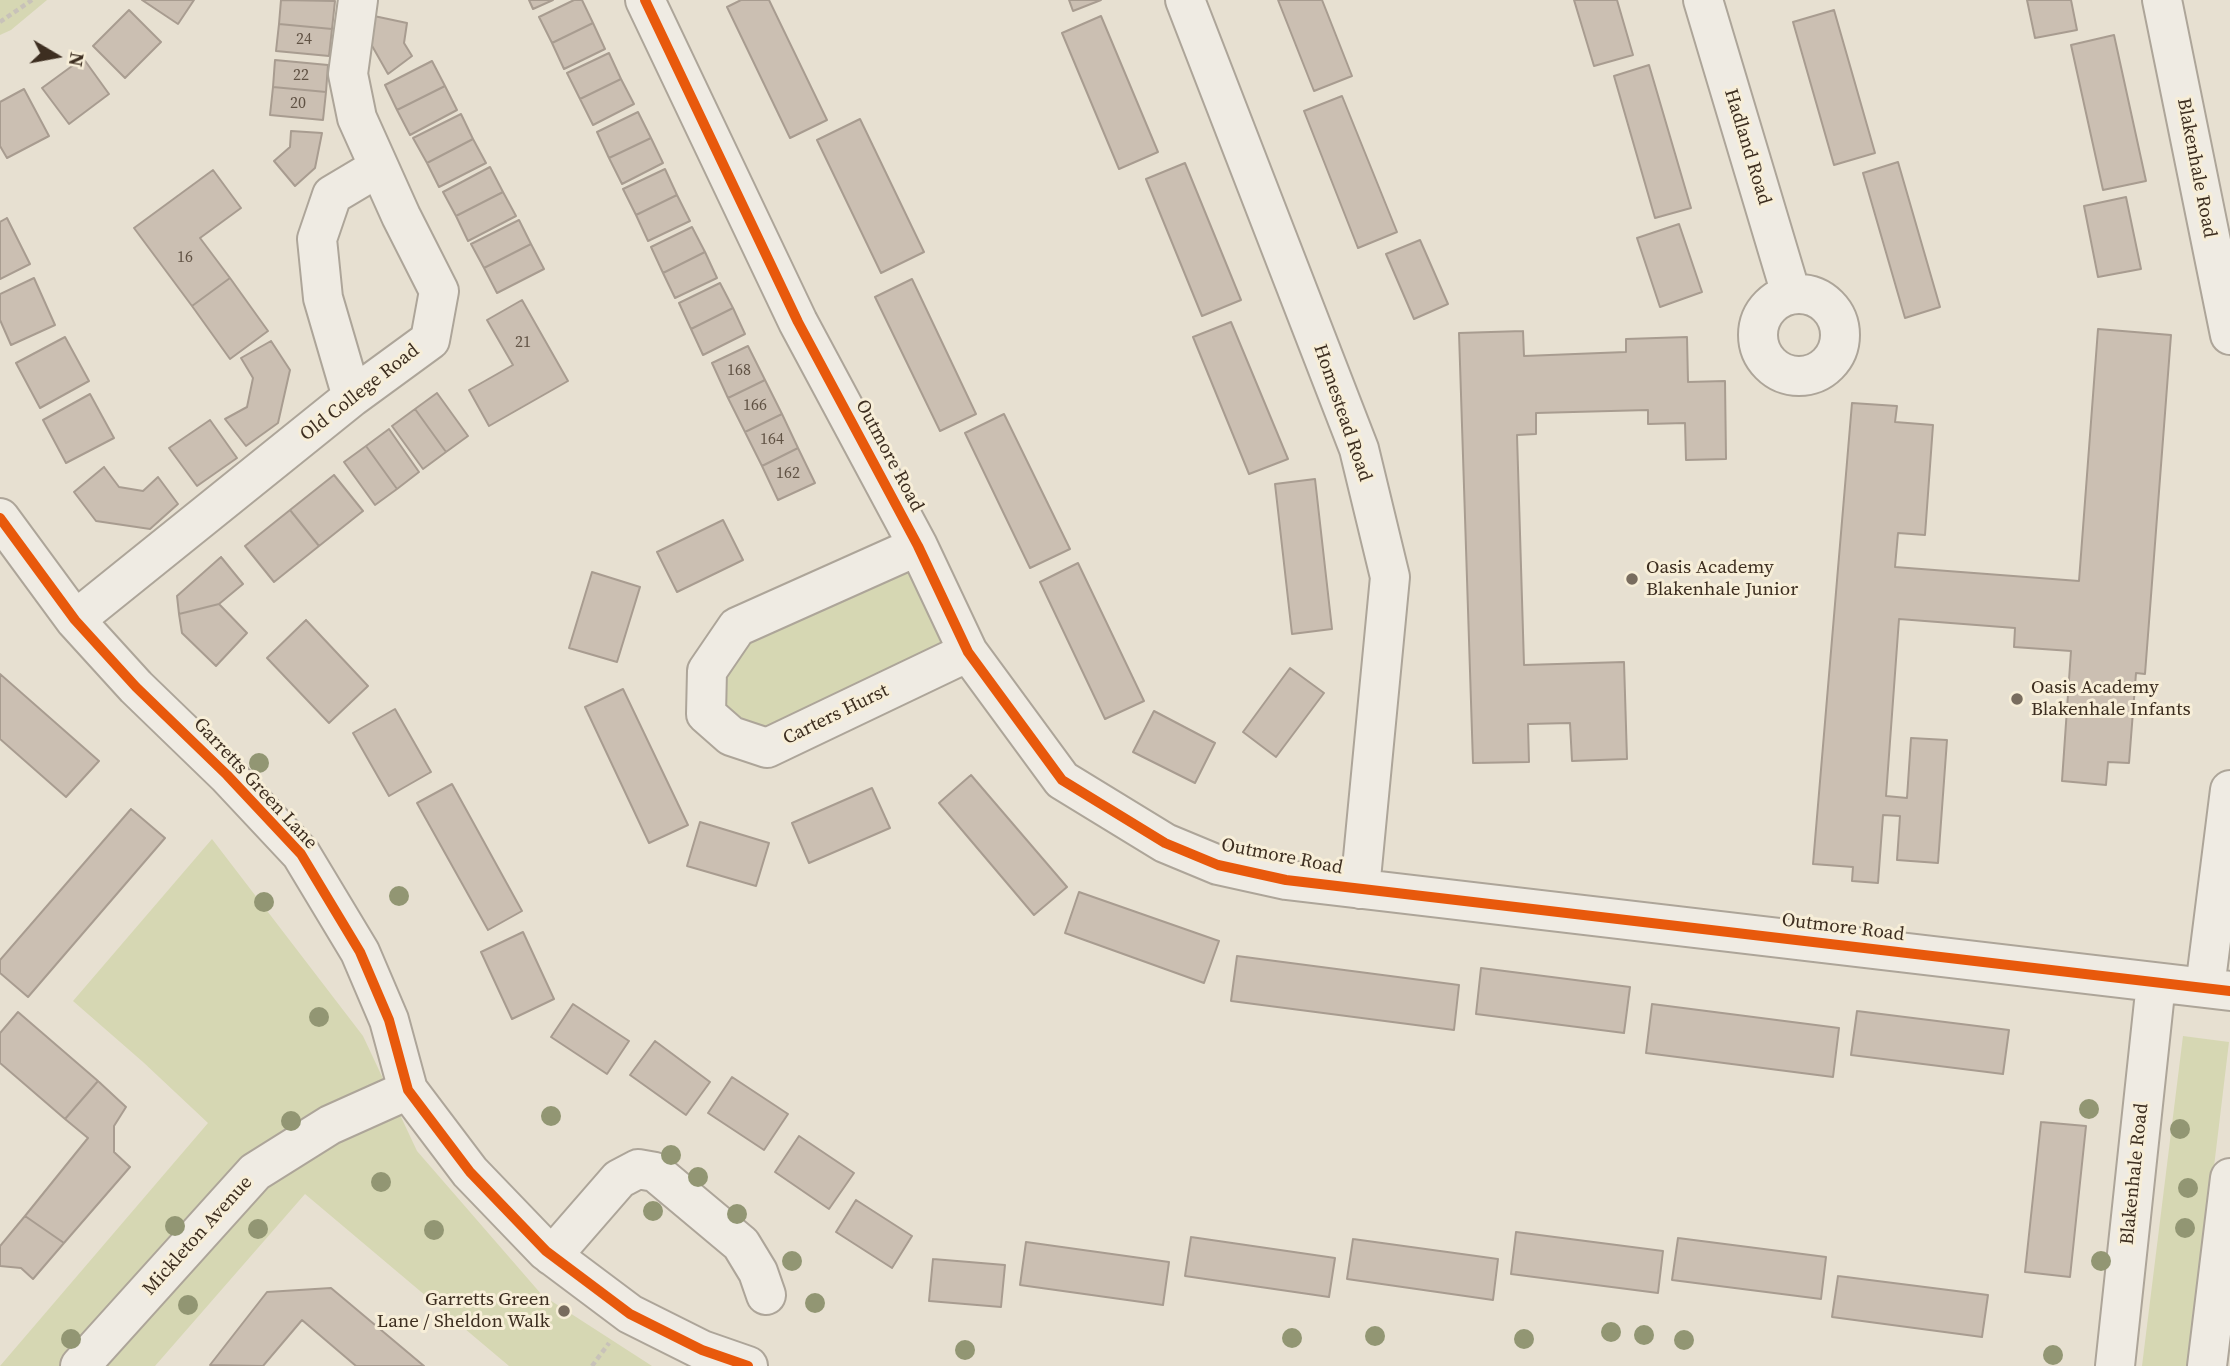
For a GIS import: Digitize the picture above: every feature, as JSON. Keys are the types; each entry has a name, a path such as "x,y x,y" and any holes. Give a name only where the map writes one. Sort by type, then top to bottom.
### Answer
{"street":[{"name":"Old College Road","path":"75,620 352,397 430,340 439,291 357,118 348,75 358,0"},
{"name":"Outmore Road","path":"645,0 799,322 918,546 968,652 1062,780 1165,843 1218,865 1286,880 2218,989"},
{"name":"Homestead Road","path":"1185,0 1359,450 1390,577 1360,889"},
{"name":"Hadland Road","path":"1703,0 1791,294"},
{"name":"Blakenhale Road","path":"2162,0 2230,335"},
{"path":"352,397 323,298 317,239 332,195 379,167"},
{"name":"Garretts Green Lane","path":"0,518 75,620 136,687 227,775 301,854 360,952 389,1020 408,1090 470,1172 552,1255 630,1314 702,1350 747,1366"},
{"name":"Carters Hurst","path":"918,546 737,628 707,671 706,714 731,736 767,748 968,652"},
{"path":"2218,989 2230,790"},
{"name":"Blakenhale Road","path":"2115,1366 2156,983"},
{"name":"Mickleton Avenue","path":"80,1366 255,1172 330,1125 408,1090"},
{"path":"552,1255 619,1179 638,1169 655,1172 741,1244 758,1272 766,1295"},
{"path":"2207,1366 2230,1178"}],"path":[{"path":"0,22 32,0"}],"green space":[{"path":"0,0 47,0 11,30 0,35"},
{"path":"918,546 968,652 806,728 731,736 707,671 737,627"},
{"path":"212,839 363,1036 417,1151 542,1295 652,1366 509,1366 305,1194 155,1366 0,1366 208,1123 73,1001"},
{"path":"2183,1036 2229,1042 2190,1366 2142,1366"}],"building":[{"path":"142,0 194,0 178,24"},
{"path":"281,0 335,1 332,29 279,24"},
{"path":"529,0 553,0 533,9"},
{"path":"574,0 582,0 593,23 552,43 539,17"},
{"path":"741,0 769,0 827,120 790,138 727,7"},
{"path":"1069,0 1101,0 1073,11"},
{"path":"1278,0 1322,0 1352,76 1314,91"},
{"path":"1574,0 1617,0 1633,55 1594,66"},
{"path":"2027,0 2071,0 2077,30 2035,38"},
{"path":"129,10 161,42 125,78 93,46"},
{"path":"1834,10 1875,153 1834,165 1793,22"},
{"path":"374,16 407,23 404,43 412,56 388,74 371,44"},
{"path":"1101,16 1158,152 1119,169 1062,33"},
{"path":"593,23 605,49 564,69 552,43"},
{"path":"279,24 332,29 329,56 276,51"},
{"path":"2114,35 2146,181 2103,190 2071,45"},
{"path":"609,53 621,79 580,99 567,73"},
{"path":"83,58 109,94 69,124 42,88"},
{"path":"275,60 328,65 326,92 273,87"},
{"path":"432,61 445,86 397,110 385,85"},
{"path":"1649,65 1691,208 1655,218 1614,76"},
{"path":"621,79 634,104 593,125 580,99"},
{"path":"445,86 457,110 410,135 397,110"},
{"path":"273,87 326,92 323,120 270,115"},
{"path":"24,89 49,136 7,158 0,146 0,102"},
{"path":"1342,96 1397,232 1358,248 1304,111"},
{"path":"638,112 651,138 609,158 597,132"},
{"path":"461,114 473,139 427,163 413,138"},
{"path":"860,119 924,252 881,273 817,140"},
{"path":"291,131 322,133 315,168 295,186 274,161 290,147"},
{"path":"651,138 663,163 622,184 609,158"},
{"path":"473,139 486,163 439,187 427,163"},
{"path":"1898,162 1940,307 1905,318 1863,173"},
{"path":"1185,163 1241,300 1202,316 1146,179"},
{"path":"490,167 503,192 456,216 443,192"},
{"path":"665,169 677,195 636,215 623,189"},
{"path":"213,170 241,208 200,238 230,278 192,306 134,228"},
{"path":"503,192 516,216 468,241 456,216"},
{"path":"677,195 690,221 648,241 636,215"},
{"path":"2126,197 2141,269 2098,277 2084,206"},
{"path":"7,218 30,264 0,279 0,222"},
{"path":"519,220 531,244 484,268 471,244"},
{"path":"1679,224 1702,292 1660,307 1637,238"},
{"path":"692,227 705,252 663,273 651,247"},
{"path":"1420,240 1448,304 1414,319 1386,254"},
{"path":"531,244 544,269 497,293 484,268"},
{"path":"705,252 717,278 675,298 663,273"},
{"path":"34,278 55,325 11,345 0,320 0,294"},
{"path":"230,278 268,331 230,359 192,306"},
{"path":"912,279 976,414 940,431 875,297"},
{"path":"720,283 733,308 691,329 679,303"},
{"path":"522,300 568,381 489,426 469,390 513,365 487,320"},
{"path":"733,308 745,334 703,355 691,329"},
{"path":"1231,322 1288,459 1249,474 1193,337"},
{"path":"2098,329 2171,335 2145,674 2136,673 2129,763 2108,762 2106,785 2062,781 2071,651 2014,647 2015,628 1899,619 1886,796 1907,798 1911,738 1947,740 1938,863 1897,860 1900,816 1883,815 1878,883 1852,881 1853,867 1813,864 1852,403 1897,406 1895,422 1933,425 1925,535 1898,533 1895,567 2079,581"},
{"path":"1523,331 1524,356 1626,352 1626,339 1687,337 1688,382 1725,381 1726,459 1686,460 1685,423 1648,424 1648,410 1536,413 1536,434 1517,435 1524,665 1624,662 1627,759 1572,761 1570,723 1528,724 1529,762 1473,763 1459,333"},
{"path":"65,337 89,381 40,408 16,363"},
{"path":"271,341 290,370 278,423 246,446 225,419 247,407 253,378 241,358"},
{"path":"748,346 765,380 728,398 712,363"},
{"path":"765,380 782,414 745,432 728,398"},
{"path":"437,393 468,436 446,452 415,409"},
{"path":"90,394 114,438 66,463 43,420"},
{"path":"415,409 446,452 423,469 392,426"},
{"path":"782,414 798,448 762,466 745,432"},
{"path":"1004,414 1070,549 1030,568 965,433"},
{"path":"210,420 237,458 197,486 169,448"},
{"path":"389,429 419,472 397,489 366,446"},
{"path":"366,446 397,489 375,505 344,462"},
{"path":"798,448 815,483 778,500 762,466"},
{"path":"104,467 119,487 143,491 158,477 178,504 150,529 96,521 74,492"},
{"path":"334,475 363,511 319,546 290,510"},
{"path":"1315,479 1332,629 1292,634 1275,484"},
{"path":"290,510 319,546 274,582 245,546"},
{"path":"723,520 743,560 677,592 657,552"},
{"path":"221,557 243,584 219,604 179,614 177,596"},
{"path":"1078,563 1144,701 1105,719 1040,582"},
{"path":"592,572 640,587 617,662 569,648"},
{"path":"219,604 247,633 216,666 182,633 179,614"},
{"path":"306,620 368,686 329,723 267,658"},
{"path":"1290,668 1324,693 1276,757 1243,732"},
{"path":"0,674 99,761 66,797 0,739"},
{"path":"623,689 688,825 649,843 585,707"},
{"path":"395,709 431,772 389,796 353,733"},
{"path":"1154,711 1215,743 1195,783 1133,752"},
{"path":"971,775 1067,887 1034,915 939,803"},
{"path":"452,784 522,911 488,930 417,803"},
{"path":"872,788 890,828 809,863 792,823"},
{"path":"131,809 165,838 28,997 0,973 0,960"},
{"path":"700,822 769,843 756,886 687,866"},
{"path":"1079,892 1219,941 1204,983 1065,933"},
{"path":"523,932 554,999 512,1019 481,952"},
{"path":"1237,956 1459,985 1454,1030 1231,1001"},
{"path":"1481,968 1630,987 1624,1033 1476,1014"},
{"path":"573,1004 629,1041 607,1074 551,1037"},
{"path":"1652,1004 1839,1028 1833,1077 1646,1053"},
{"path":"1857,1011 2009,1030 2003,1074 1851,1055"},
{"path":"18,1012 98,1081 65,1119 0,1063 0,1033"},
{"path":"655,1041 710,1082 686,1115 630,1075"},
{"path":"732,1077 788,1114 764,1150 708,1113"},
{"path":"98,1081 126,1107 114,1126 114,1152 130,1167 64,1243 25,1216 88,1138 65,1119"},
{"path":"2041,1122 2086,1126 2070,1277 2025,1272"},
{"path":"799,1136 854,1173 829,1209 775,1172"},
{"path":"856,1200 912,1236 892,1268 836,1232"},
{"path":"25,1216 64,1243 33,1279 21,1268 0,1266 0,1246"},
{"path":"1516,1232 1663,1251 1658,1293 1511,1274"},
{"path":"1191,1237 1335,1258 1329,1297 1185,1276"},
{"path":"1678,1238 1826,1257 1821,1299 1672,1280"},
{"path":"1353,1239 1498,1259 1493,1300 1347,1279"},
{"path":"1026,1242 1169,1262 1163,1305 1020,1285"},
{"path":"933,1259 1005,1265 1001,1307 929,1301"},
{"path":"1838,1276 1988,1295 1982,1337 1832,1317"},
{"path":"331,1288 424,1366 356,1366 302,1320 263,1366 210,1365 267,1292"}],"cycle path":[{"path":"645,0 798,322 918,546 968,652 1062,780 1165,843 1218,865 1286,880 2230,991"},
{"path":"0,518 75,620 136,687 227,775 301,854 360,952 389,1020 408,1090 470,1172 546,1251 630,1314 702,1350 748,1366"}],"place":[{"name":"Oasis Academy Blakenhale Junior","path":"1632,579"},
{"name":"Oasis Academy Blakenhale Infants","path":"2017,699"},
{"name":"Garretts Green Lane / Sheldon Walk","path":"564,1311"}]}
